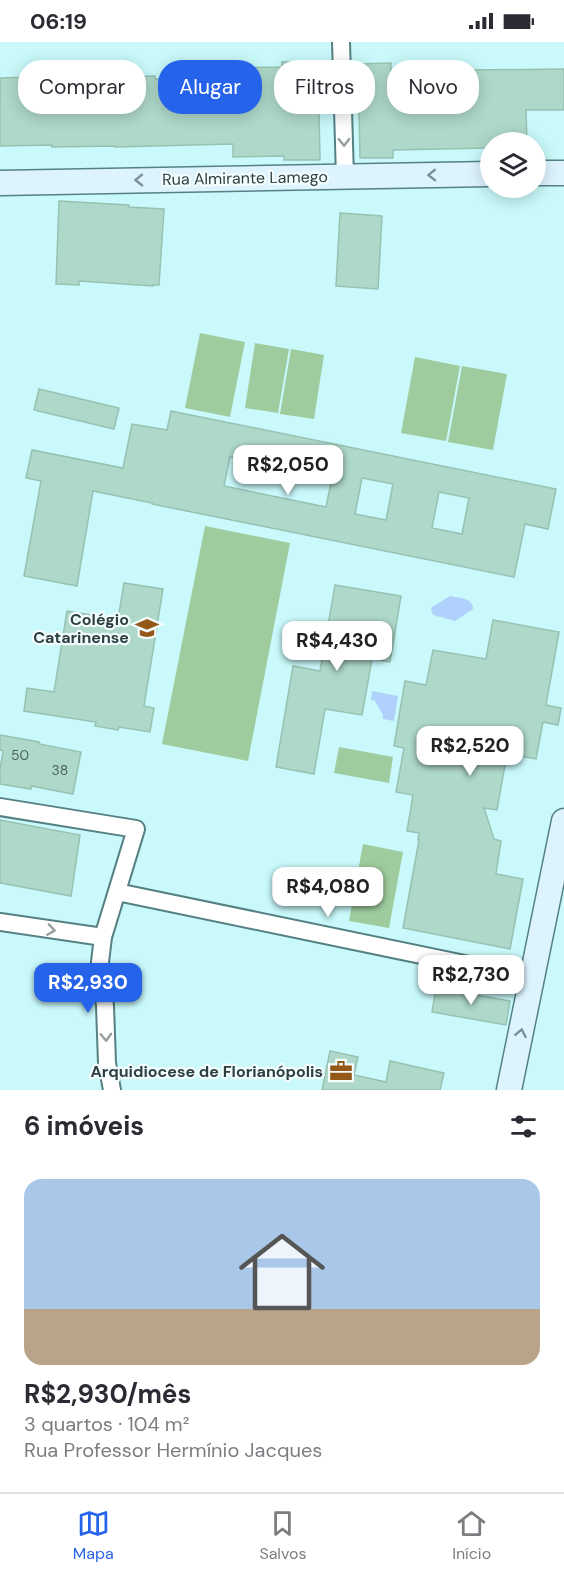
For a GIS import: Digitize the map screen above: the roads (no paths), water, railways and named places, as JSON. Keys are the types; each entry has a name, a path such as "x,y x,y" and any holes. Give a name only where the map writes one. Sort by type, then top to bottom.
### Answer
{"main road":[{"path":"546,173 564,172"},
{"name":"Rua Almirante Lamego","path":"0,183 480,174"},
{"path":"509,1090 564,821"}],"street":[{"path":"341,42 345,177"},
{"path":"0,807 135,829 103,937 100,962 105,1006 107,1063 112,1090"},
{"path":"117,892 532,978"},
{"path":"0,922 103,937"}],"water":[{"path":"450,596 468,601 473,609 455,621 433,615 432,607"},
{"path":"372,691 398,696 394,721 383,719 375,701 371,700"}],"place":[{"name":"Colégio Catarinense","path":"147,628"},
{"name":"Arquidiocese de Florianópolis","path":"341,1071"}]}
